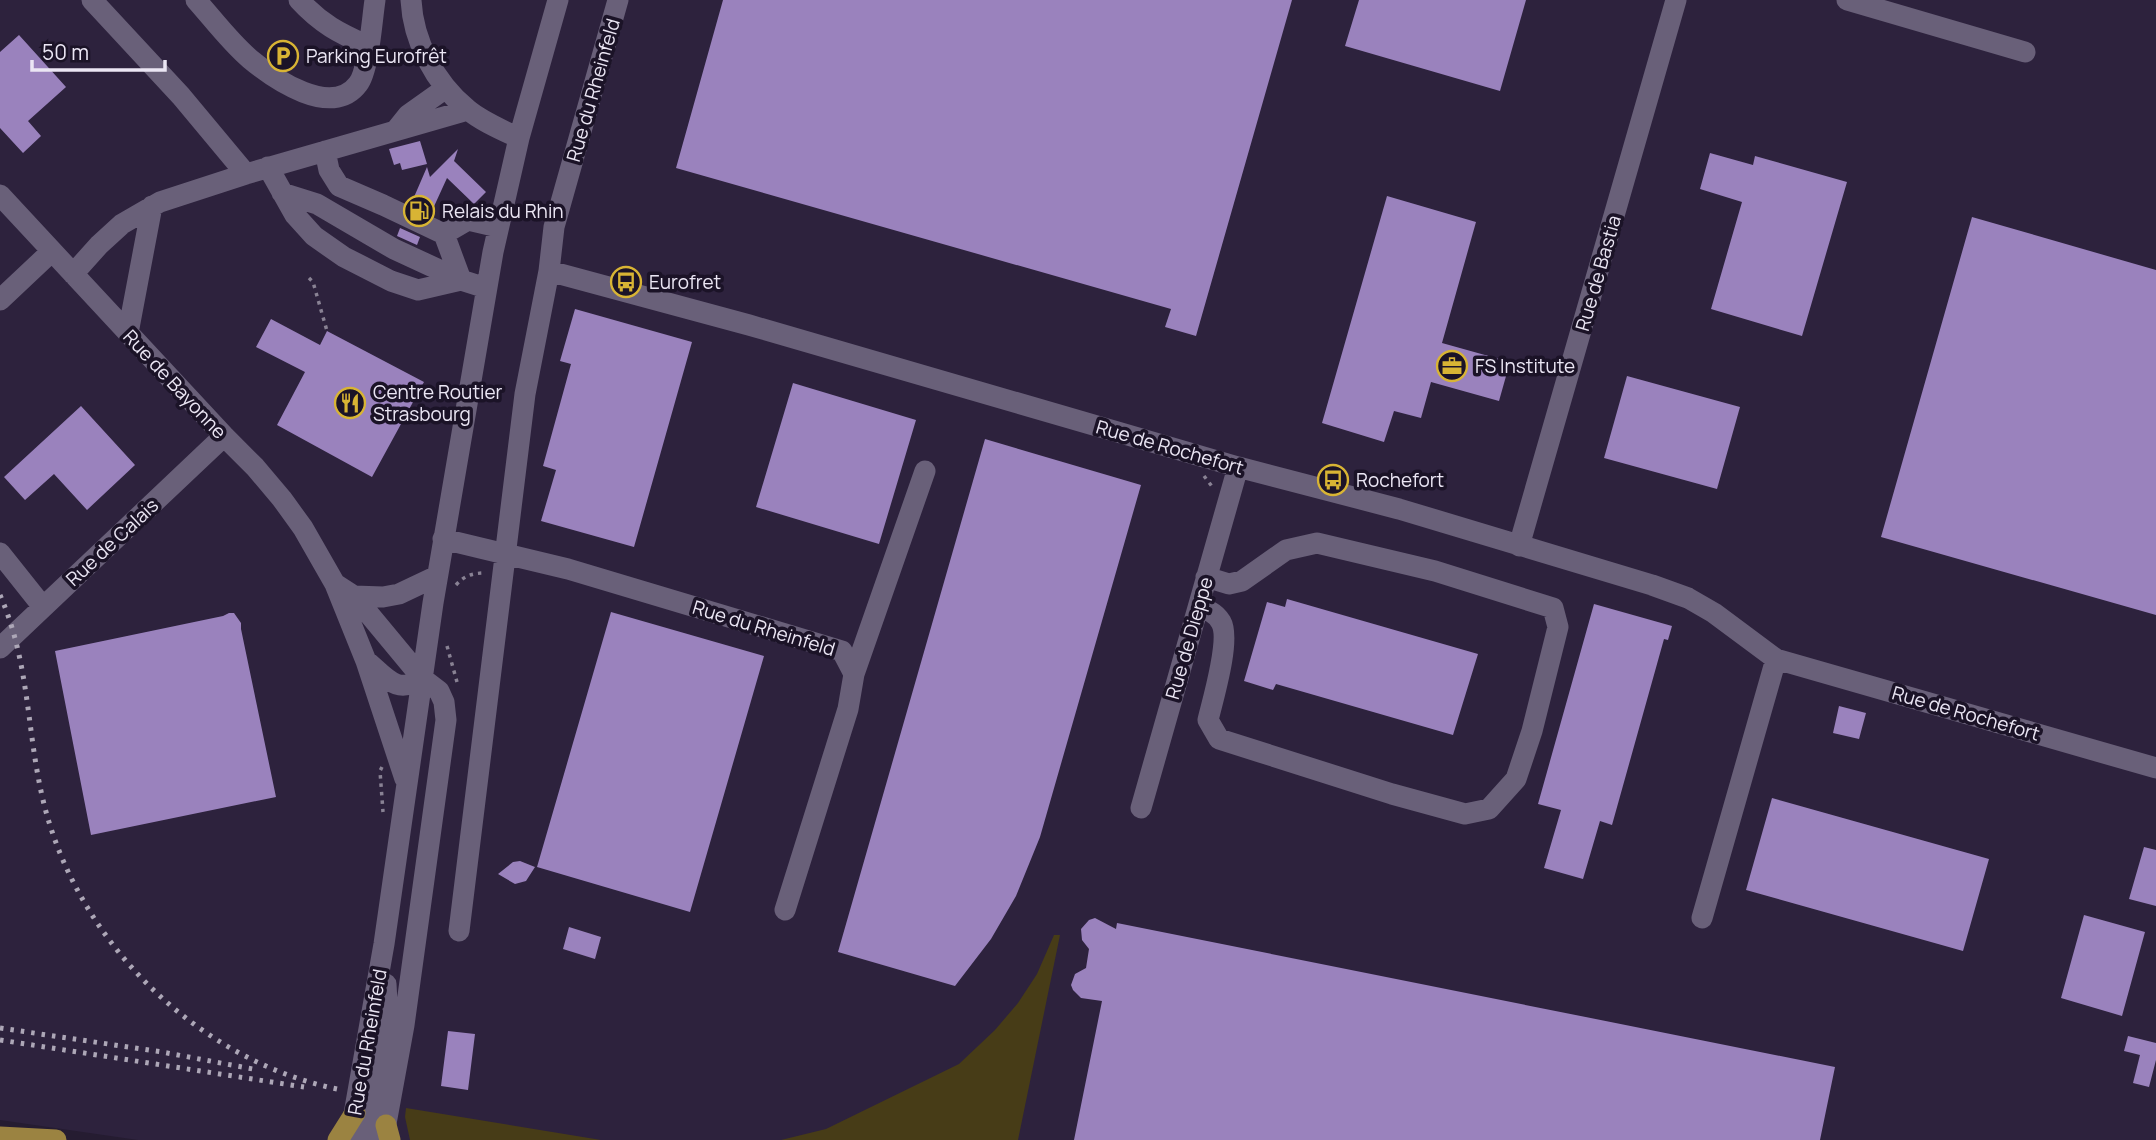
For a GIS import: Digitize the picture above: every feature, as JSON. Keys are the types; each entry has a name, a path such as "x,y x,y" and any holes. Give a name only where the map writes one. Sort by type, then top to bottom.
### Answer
{"main road":[{"path":"338,1140 355,1113"},
{"path":"0,1137 56,1140"}],"street":[{"path":"92,0 181,96 246,174"},
{"path":"196,0 249,58 278,80 311,95 326,98 345,95 359,84 364,71 375,0"},
{"path":"299,0 313,16 334,32 368,46"},
{"path":"411,0 417,37 446,88 468,110 519,138"},
{"name":"Rue du Rheinfeld","path":"349,1140 384,944 437,576 486,288 519,138 558,0"},
{"name":"Rue du Rheinfeld","path":"459,931 525,394 549,271 554,227 618,0"},
{"name":"Rue de Bastia","path":"1519,546 1676,0"},
{"path":"1847,0 2025,52"},
{"path":"396,130 408,116 446,88"},
{"path":"73,274 99,244 122,224 152,205 268,167 468,110"},
{"path":"325,151 329,170 339,186 444,234 461,280"},
{"path":"268,167 295,215 314,236 344,257 391,281 418,290 461,280"},
{"path":"282,193 317,204 394,249 461,280 486,288"},
{"name":"Rue de Bayonne","path":"1,199 255,467 303,528 335,584 366,660 407,785"},
{"path":"128,333 152,205"},
{"path":"444,234 468,220 498,227"},
{"path":"0,300 52,251"},
{"name":"Rue de Rochefort","path":"549,271 750,325 1238,467 1399,509 1688,598 1714,613 1776,659 2156,768"},
{"name":"Rue de Calais","path":"0,648 224,436"},
{"name":"Rue de Dieppe","path":"1141,808 1238,467"},
{"path":"854,674 925,471"},
{"name":"Rue du Rheinfeld","path":"443,539 568,569 842,651 854,674 848,709 785,910"},
{"path":"1198,608 1212,611 1222,624 1223,652 1208,720 1219,739 1392,794 1465,814 1489,809 1516,779 1532,731 1558,627 1553,608 1435,571 1317,543 1286,550 1242,582 1229,584 1206,577"},
{"path":"0,553 43,607"},
{"path":"354,596 383,597 399,594 437,576"},
{"name":"Rue de Bayonne","path":"335,584 354,596 422,678 413,685 397,685 366,660"},
{"path":"1702,918 1776,659"},
{"name":"Rue du Rheinfeld","path":"387,1135 444,744 444,702 439,691 422,678"},
{"name":"Rue du Rheinfeld","path":"367,1140 388,1021 384,944"}],"path":[{"path":"309,278 313,282 327,331"},
{"path":"1198,472 1203,474 1211,487 1229,494"}],"shaded area":[{"path":"0,0 2156,0 2156,1140 138,1140 0,1120"},
{"path":"1054,935 1060,935 1018,1140 781,1140 826,1129 959,1064 995,1030 1018,1003 1037,974"},
{"path":"406,1108 601,1140 410,1140 405,1117"}],"building":[{"path":"723,0 1292,0 1196,336 1165,327 1171,309 676,168"},
{"path":"1359,0 1526,0 1500,91 1345,46"},
{"path":"19,35 66,87 28,121 41,136 23,153 0,128 0,52"},
{"path":"420,141 427,164 402,170 400,163 394,165 389,149"},
{"path":"458,149 454,161 486,192 474,204 447,178 431,213 411,204 427,167 430,177"},
{"path":"1710,153 1753,165 1755,156 1847,182 1802,336 1711,309 1742,202 1700,189"},
{"path":"1387,196 1476,222 1442,343 1510,362 1499,401 1431,382 1421,418 1394,411 1384,442 1322,423"},
{"path":"1972,217 2156,270 2156,615 1881,537"},
{"path":"400,228 420,237 417,245 397,236"},
{"path":"575,309 692,342 634,547 541,521 556,470 543,466 571,364 560,361"},
{"name":"Centre Routier Strasbourg","path":"271,319 320,345 327,331 424,382 372,477 277,425 305,372 256,347"},
{"path":"1627,376 1740,407 1717,489 1604,458"},
{"path":"793,383 916,420 879,544 756,507"},
{"path":"81,406 135,465 87,510 54,474 25,500 4,477"},
{"path":"985,439 1141,485 1040,837 1016,896 991,939 955,986 838,952"},
{"path":"1287,599 1478,654 1453,735 1276,684 1273,690 1244,681 1267,602 1285,607"},
{"path":"1594,604 1672,626 1668,640 1664,639 1612,825 1600,821 1583,879 1544,868 1561,810 1538,804"},
{"path":"611,612 764,656 690,912 537,867"},
{"path":"234,613 241,623 276,797 91,835 55,651"},
{"path":"1839,706 1866,713 1859,739 1833,733"},
{"path":"1772,798 1989,859 1963,951 1746,890"},
{"path":"2144,847 2156,850 2156,906 2129,899"},
{"path":"520,861 535,867 526,881 515,884 498,874 513,862"},
{"path":"2084,915 2145,932 2122,1016 2061,998"},
{"path":"1095,918 1116,929 1117,923 1835,1067 1820,1140 1074,1140 1102,1001 1081,998 1071,985 1075,974 1086,968 1089,949 1082,940 1081,929 1089,920"},
{"path":"569,927 601,937 595,959 563,949"},
{"path":"448,1031 475,1034 468,1090 441,1086"},
{"path":"2128,1036 2156,1043 2156,1060 2149,1087 2133,1083 2140,1055 2124,1051"}],"railway":[{"path":"0,595 23,674 45,808 62,859 87,906 118,951 154,991 196,1025 241,1054 290,1076 342,1090"},
{"path":"0,1028 162,1052 258,1070"},
{"path":"0,1040 304,1087"}],"place":[{"name":"Parking Eurofrêt","path":"283,56"},
{"name":"Relais du Rhin","path":"419,211"},
{"name":"Eurofret","path":"626,282"},
{"name":"FS Institute","path":"1452,366"},
{"name":"Centre Routier Strasbourg","path":"350,403"},
{"name":"Rochefort","path":"1333,480"}]}
